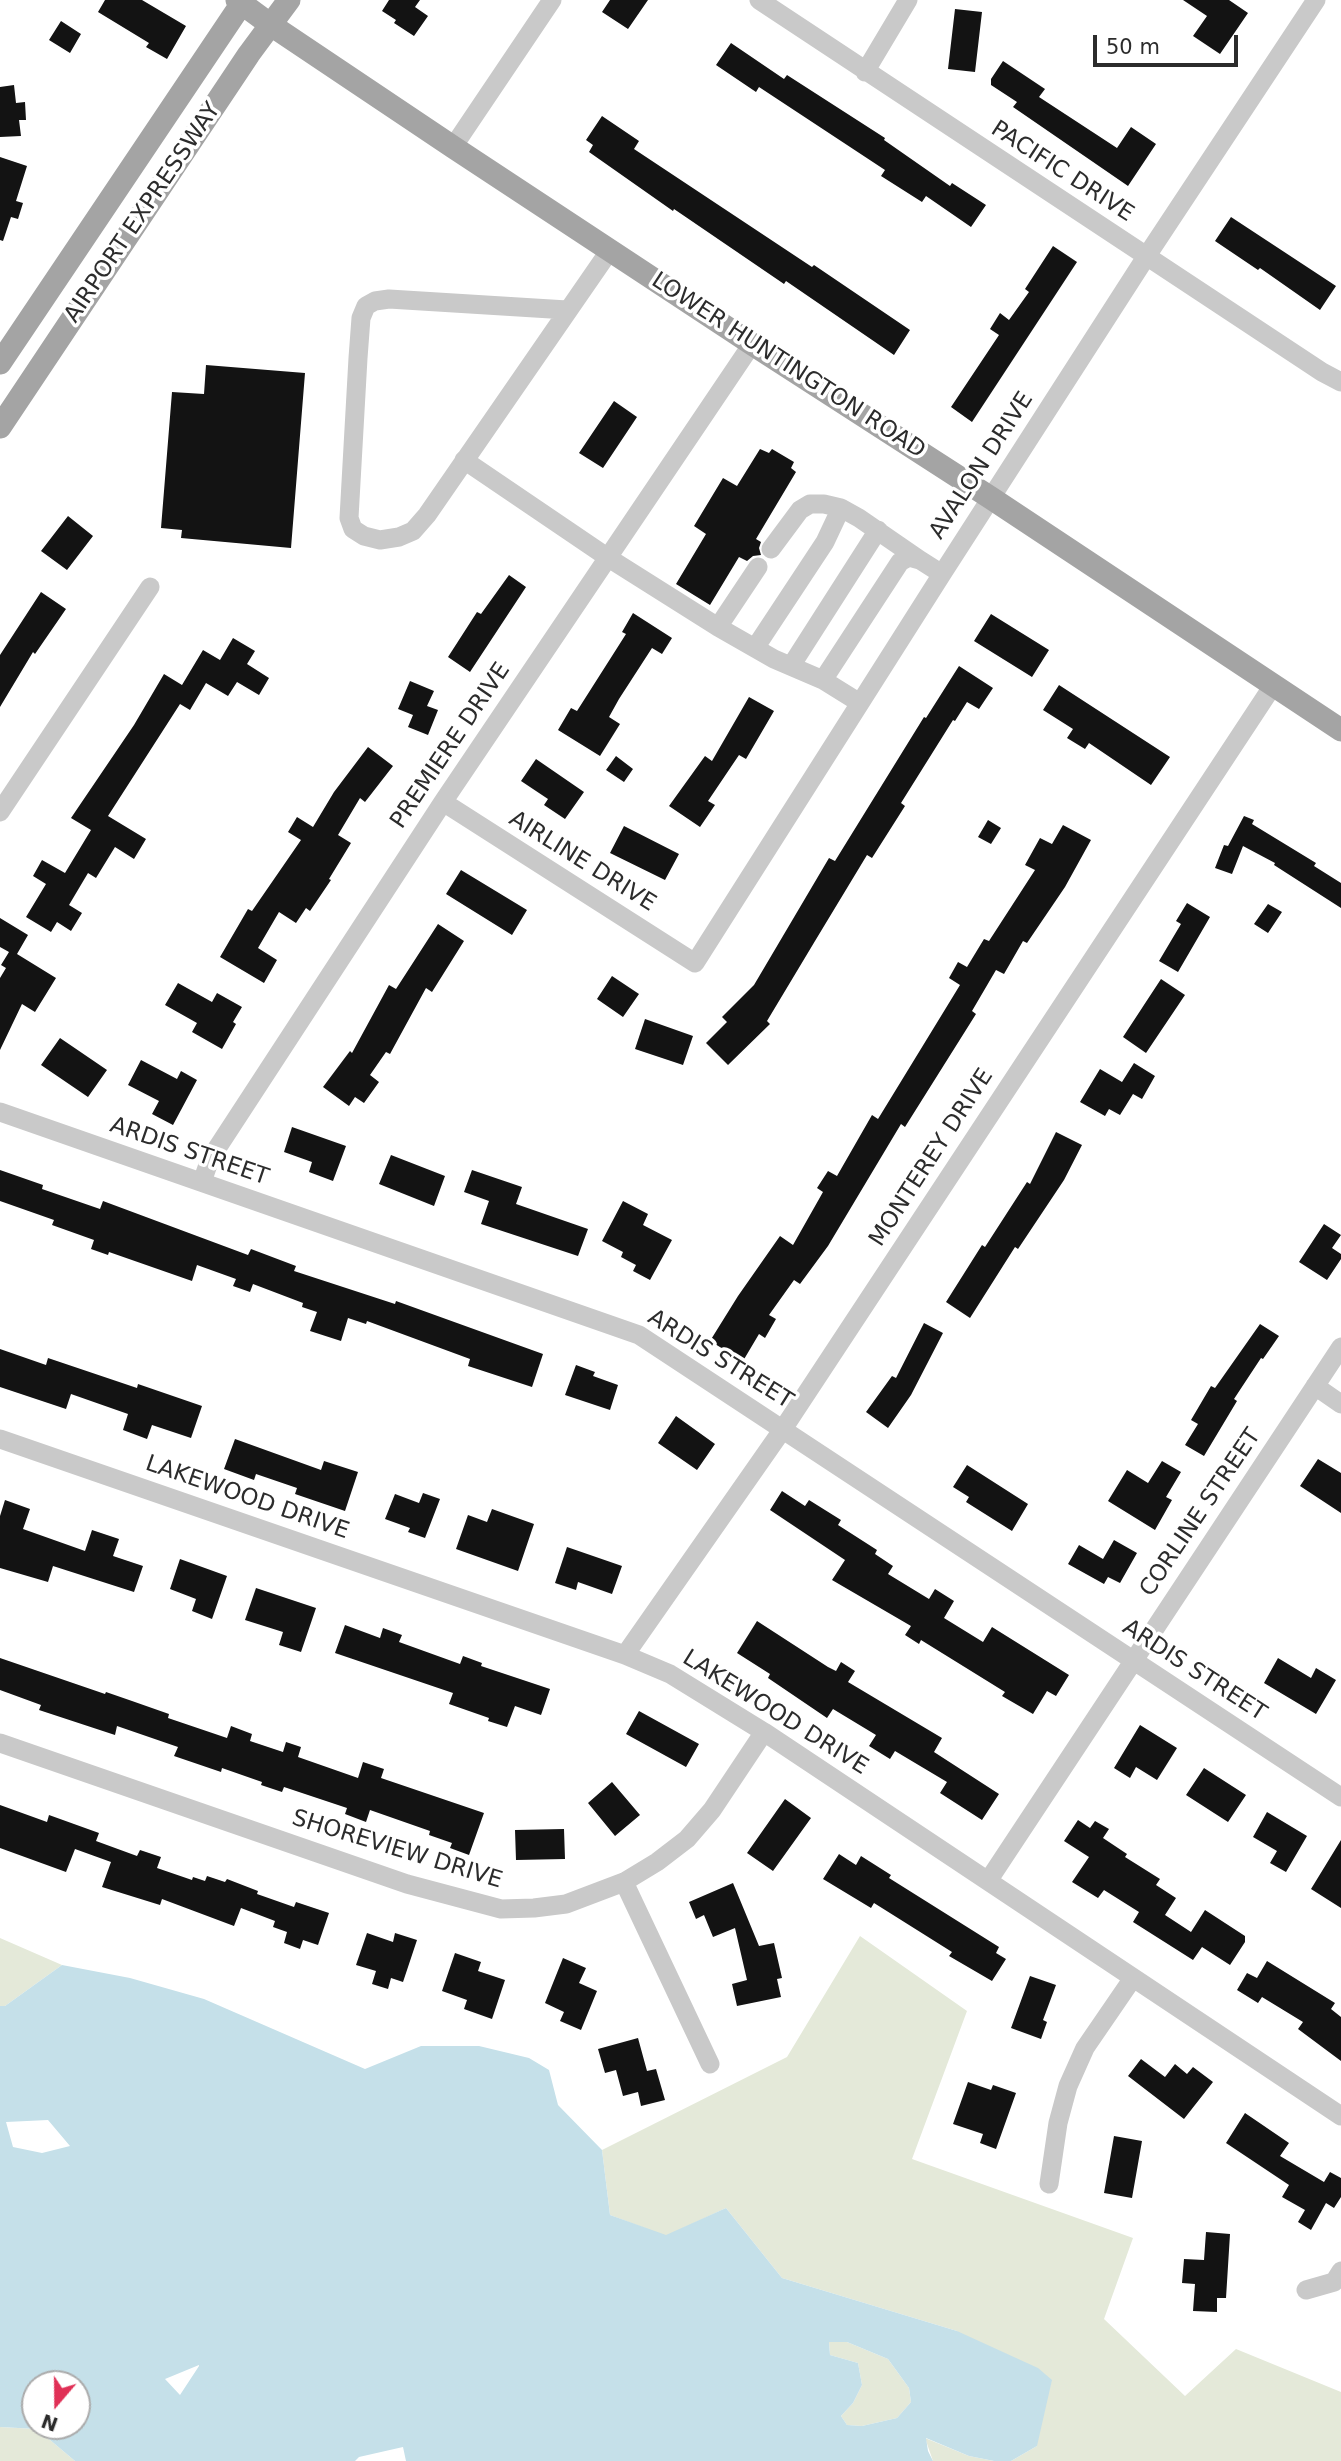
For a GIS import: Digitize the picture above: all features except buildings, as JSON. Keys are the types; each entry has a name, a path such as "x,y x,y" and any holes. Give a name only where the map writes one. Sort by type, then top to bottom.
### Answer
{"main road":[{"name":"AIRPORT EXPRESSWAY","path":"0,427 289,0"},
{"name":"AIRPORT EXPRESSWAY","path":"0,363 241,1"},
{"name":"LOWER HUNTINGTON ROAD","path":"241,1 271,25 453,147 1341,730"}],"street":[{"path":"453,147 552,0"},
{"name":"PACIFIC DRIVE","path":"759,0 1321,372 1341,382"},
{"path":"865,72 908,0"},
{"name":"AVALON DRIVE","path":"695,963 1146,257 1316,0"},
{"path":"567,310 389,299 375,300 366,306 361,318 353,449 349,518 353,528 364,536 380,540 399,537 413,531 427,515 610,250"},
{"name":"PREMIERE DRIVE","path":"202,1182 210,1159 443,802 752,344"},
{"path":"464,460 607,557 719,627 755,648 823,680 860,703"},
{"path":"771,549 800,510 810,504 824,504 841,508 942,574"},
{"path":"755,648 825,542 841,508"},
{"path":"791,666 878,530"},
{"path":"823,680 900,562 909,557 920,560"},
{"path":"719,627 758,568"},
{"path":"0,812 150,587"},
{"name":"MONTEREY DRIVE","path":"625,1655 783,1429 1274,684"},
{"name":"AIRLINE DRIVE","path":"443,802 695,963"},
{"name":"ARDIS STREET","path":"0,1112 639,1335 1341,1797"},
{"name":"CORLINE STREET","path":"988,1881 1341,1347"},
{"path":"1315,1386 1341,1404"},
{"name":"LAKEWOOD DRIVE","path":"0,1439 625,1655 670,1674 764,1732 1341,2116"},
{"name":"SHOREVIEW DRIVE","path":"0,1743 407,1884 501,1909 566,1904 624,1882 657,1862 687,1839 712,1810 764,1732"},
{"path":"624,1882 710,2064"},
{"path":"1049,2184 1058,2123 1068,2086 1085,2048 1133,1978"},
{"path":"1306,2290 1334,2282 1341,2271"}],"green space":[{"path":"860,1936 967,2011 912,2159 1133,2238 1104,2319 1185,2396 1236,2349 1341,2392 1341,2461 1011,2461 1037,2446 957,2331 782,2278 726,2208 666,2236 610,2215 602,2150 787,2057"},
{"path":"0,1938 62,1965 5,2006 0,2006"},
{"path":"829,2342 847,2342 888,2359 909,2388 911,2402 897,2418 862,2426 847,2425 841,2416 853,2403 862,2385 858,2363 830,2355"},
{"path":"0,2427 21,2428 21,2440 50,2440 75,2461 0,2461"},
{"path":"925,2438 969,2456 994,2461 933,2461"}],"water":[{"path":"62,1965 130,1978 204,1999 365,2069 421,2046 479,2046 529,2058 549,2070 558,2105 602,2150 610,2215 666,2235 726,2208 782,2278 957,2331 1038,2368 1052,2380 1037,2446 1011,2461 969,2456 926,2438 933,2461 406,2461 403,2447 359,2457 355,2461 75,2461 50,2440 91,2440 91,2370 21,2370 21,2428 0,2427 0,2006 5,2006","holes":["48,2120 70,2146 42,2153 13,2147 6,2122","829,2342 847,2342 888,2359 909,2388 911,2402 897,2418 862,2426 847,2425 841,2416 853,2403 862,2385 858,2363 830,2355","199,2365 180,2395 165,2379"]}]}
